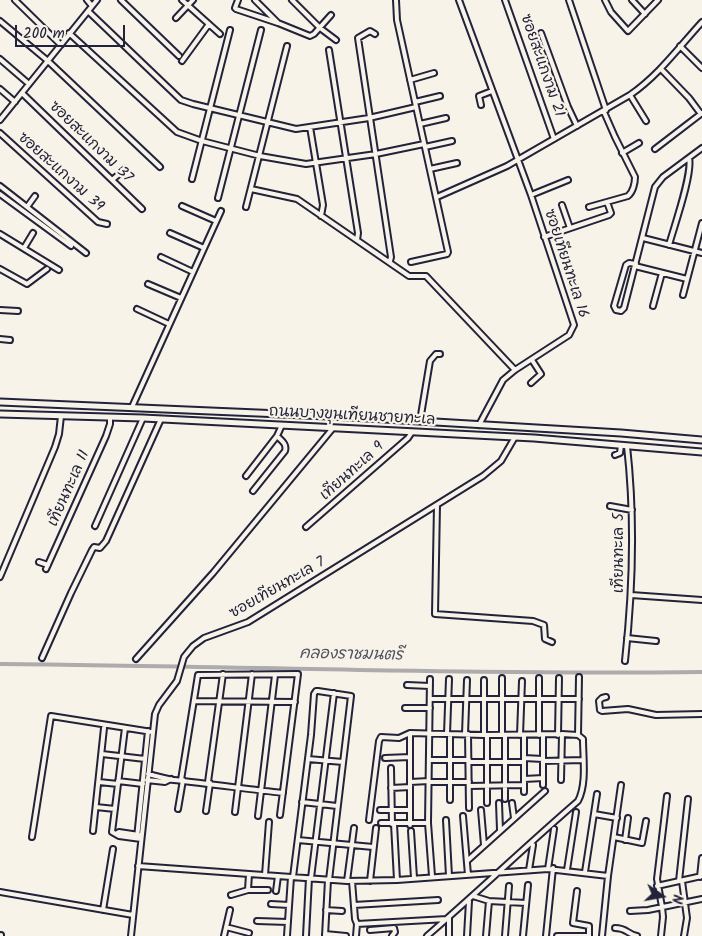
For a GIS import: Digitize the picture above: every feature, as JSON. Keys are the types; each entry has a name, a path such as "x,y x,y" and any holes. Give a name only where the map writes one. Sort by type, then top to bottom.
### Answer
{"main road":[{"name":"ถนนบางขุนเทียนชายทะเล","path":"0,402 420,421 702,440"},
{"path":"104,406 107,417"},
{"path":"120,406 117,412 120,417"},
{"name":"ถนนบางขุนเทียนชายทะเล","path":"0,414 143,418 515,437 702,452"},
{"path":"527,438 525,432 529,427"}],"street":[{"path":"14,0 60,45"},
{"path":"87,0 92,6"},
{"path":"0,120 97,0"},
{"path":"121,0 179,56"},
{"path":"182,0 220,34"},
{"path":"176,18 192,0"},
{"path":"238,0 236,9 312,36 331,15"},
{"path":"256,0 278,24"},
{"path":"292,0 320,28 336,40"},
{"path":"396,0 397,20 448,254 411,262"},
{"name":"ซอยเทียนทะเล 16","path":"459,0 531,195 574,328 570,335 516,370 501,383 479,425"},
{"name":"ซอยสะแกงาม 21","path":"506,0 554,139"},
{"path":"570,0 605,111 622,153 635,177 631,194 588,207"},
{"path":"605,0 611,12 626,30 630,30 658,0"},
{"path":"632,0 645,14"},
{"path":"88,11 181,100 210,109 296,129 369,118 416,107"},
{"path":"0,21 48,61 160,167"},
{"path":"437,197 518,160 630,95 661,70 702,22"},
{"path":"182,61 209,24"},
{"path":"192,179 230,30"},
{"path":"218,198 261,30"},
{"path":"375,34 370,31 360,36 358,42 376,154 391,257 390,261"},
{"path":"70,33 179,133 202,141 299,164 317,163 452,141"},
{"path":"541,33 568,107 577,126"},
{"path":"246,207 288,46"},
{"path":"680,46 702,68"},
{"path":"329,50 358,233 357,240"},
{"path":"0,59 28,84"},
{"path":"655,148 701,113 661,70"},
{"path":"410,80 434,73"},
{"path":"0,89 15,102"},
{"path":"481,106 479,97 492,91"},
{"name":"ซอยสะแกงาม 37","path":"22,93 142,209"},
{"path":"630,95 646,121"},
{"path":"415,102 440,96"},
{"path":"420,124 446,118"},
{"path":"310,127 323,204 321,216"},
{"name":"ซอยสะแกงาม 39","path":"0,133 98,222 107,224"},
{"path":"622,153 639,143"},
{"path":"687,279 662,273 636,265 629,263 626,265 614,306 616,310 621,311 624,308 636,265 657,184 702,148"},
{"path":"669,245 688,176 689,158"},
{"path":"430,169 457,163"},
{"path":"112,180 126,169"},
{"path":"531,195 568,180"},
{"path":"0,186 86,254"},
{"path":"251,189 297,199 410,276 426,276 516,370"},
{"path":"0,194 71,246"},
{"path":"27,207 35,196"},
{"path":"544,237 609,216 611,213 607,202"},
{"path":"562,205 570,228"},
{"path":"182,206 216,221"},
{"path":"132,407 221,211"},
{"path":"683,295 702,223"},
{"path":"24,248 33,233"},
{"path":"170,233 204,248"},
{"path":"1,236 59,270"},
{"path":"643,238 702,253"},
{"path":"160,257 193,272"},
{"path":"0,269 27,284 47,269"},
{"path":"653,306 662,273"},
{"path":"148,284 181,298"},
{"path":"0,310 18,311"},
{"path":"137,310 169,324"},
{"path":"0,339 10,340"},
{"path":"420,421 430,360 436,354 440,354"},
{"path":"531,382 541,374 532,360"},
{"path":"0,577 55,447 61,416"},
{"name":"เทียนทะเล 11","path":"39,562 47,567 106,436 110,424 107,417"},
{"path":"95,526 143,418"},
{"path":"42,658 70,593 92,550 94,547 100,548 106,541 161,419"},
{"path":"246,476 277,436 282,426"},
{"path":"136,659 213,573 333,428"},
{"name":"เทียนทะเล 9","path":"306,527 408,438 412,432"},
{"path":"254,491 285,451 286,446 277,436"},
{"name":"ซอยเทียนทะเล 7","path":"131,936 139,837 148,774 150,731 157,709 179,676 186,654 204,638 248,622 495,467 501,461 515,437"},
{"path":"616,455 620,454 624,445"},
{"name":"เทียนทะเล 5","path":"624,445 632,510 631,595 625,661"},
{"path":"438,504 435,614 533,620 544,624 545,639 552,642"},
{"path":"610,506 632,510"},
{"path":"631,595 702,600"},
{"path":"627,638 656,642"},
{"path":"206,811 222,674"},
{"path":"235,812 252,674"},
{"path":"178,809 198,675 298,674 280,815"},
{"path":"258,816 275,675"},
{"path":"578,735 579,677"},
{"path":"502,678 505,799"},
{"path":"539,678 543,785"},
{"path":"559,678 562,780"},
{"path":"430,679 428,823 432,876"},
{"path":"449,679 450,800"},
{"path":"467,680 469,808"},
{"path":"484,680 487,803"},
{"path":"522,681 524,792"},
{"path":"406,685 430,686"},
{"path":"287,936 292,877 315,692 318,691 351,696 328,880 325,935 346,936"},
{"path":"306,936 310,878 321,805 334,693"},
{"path":"606,697 600,701 600,710 602,711 628,709 656,715 702,714"},
{"path":"430,698 579,699"},
{"path":"194,701 295,702"},
{"path":"405,708 430,708"},
{"path":"32,837 51,716 150,731 142,784 139,837 112,832 126,728"},
{"path":"93,831 104,728"},
{"path":"410,733 410,824"},
{"path":"369,820 380,739 383,737 399,738 410,733 560,734 578,735 583,739 582,791 578,801 427,936"},
{"path":"102,754 145,759"},
{"path":"384,758 410,757"},
{"path":"308,758 343,762"},
{"path":"430,760 505,762 524,760 583,760"},
{"path":"391,768 397,880"},
{"path":"148,774 163,776 171,780"},
{"path":"524,779 543,778"},
{"path":"147,780 165,782 182,780 283,794"},
{"path":"391,788 429,781 487,785 524,785"},
{"path":"99,782 142,784"},
{"path":"602,936 608,876 621,785"},
{"path":"467,860 545,791"},
{"path":"584,872 597,794"},
{"path":"661,936 662,907 657,880 667,796"},
{"path":"684,936 687,918 680,881 688,799"},
{"path":"302,802 338,806"},
{"path":"512,802 514,818"},
{"path":"498,803 500,830"},
{"path":"96,807 115,809"},
{"path":"380,810 410,810"},
{"path":"481,810 484,845"},
{"path":"567,870 576,812"},
{"path":"594,814 617,818"},
{"path":"463,816 468,875"},
{"path":"625,840 628,818"},
{"path":"446,820 449,876"},
{"path":"614,838 642,842 646,821"},
{"path":"265,875 269,822"},
{"path":"380,824 428,823"},
{"path":"354,828 350,881 355,922 357,924 356,936"},
{"path":"370,881 376,828"},
{"path":"546,936 554,829"},
{"path":"411,831 414,878"},
{"path":"298,840 374,847"},
{"path":"529,870 533,846"},
{"path":"103,910 113,849"},
{"path":"657,886 701,877 702,858"},
{"path":"138,866 350,881 397,880 551,868 608,876"},
{"path":"248,890 249,874"},
{"path":"276,891 278,876"},
{"path":"523,936 528,885"},
{"path":"505,936 509,886"},
{"path":"231,895 248,890 268,890"},
{"path":"557,936 589,936 589,926 573,923 577,891"},
{"path":"0,892 133,915"},
{"path":"473,896 489,901 526,904"},
{"path":"630,911 648,910 702,899"},
{"path":"354,905 438,900"},
{"path":"467,936 469,900"},
{"path":"486,936 489,901"},
{"path":"271,904 289,905"},
{"path":"224,936 230,910"},
{"path":"326,910 342,910"},
{"path":"357,924 448,918"},
{"path":"448,918 449,936"},
{"path":"257,921 288,922"},
{"path":"226,927 249,933"},
{"path":"370,930 394,928 395,932 392,936"},
{"path":"615,928 624,929 630,935 637,936"}],"waterway":[{"name":"คลองราชมนตรี","path":"0,664 614,673 702,672"}]}
